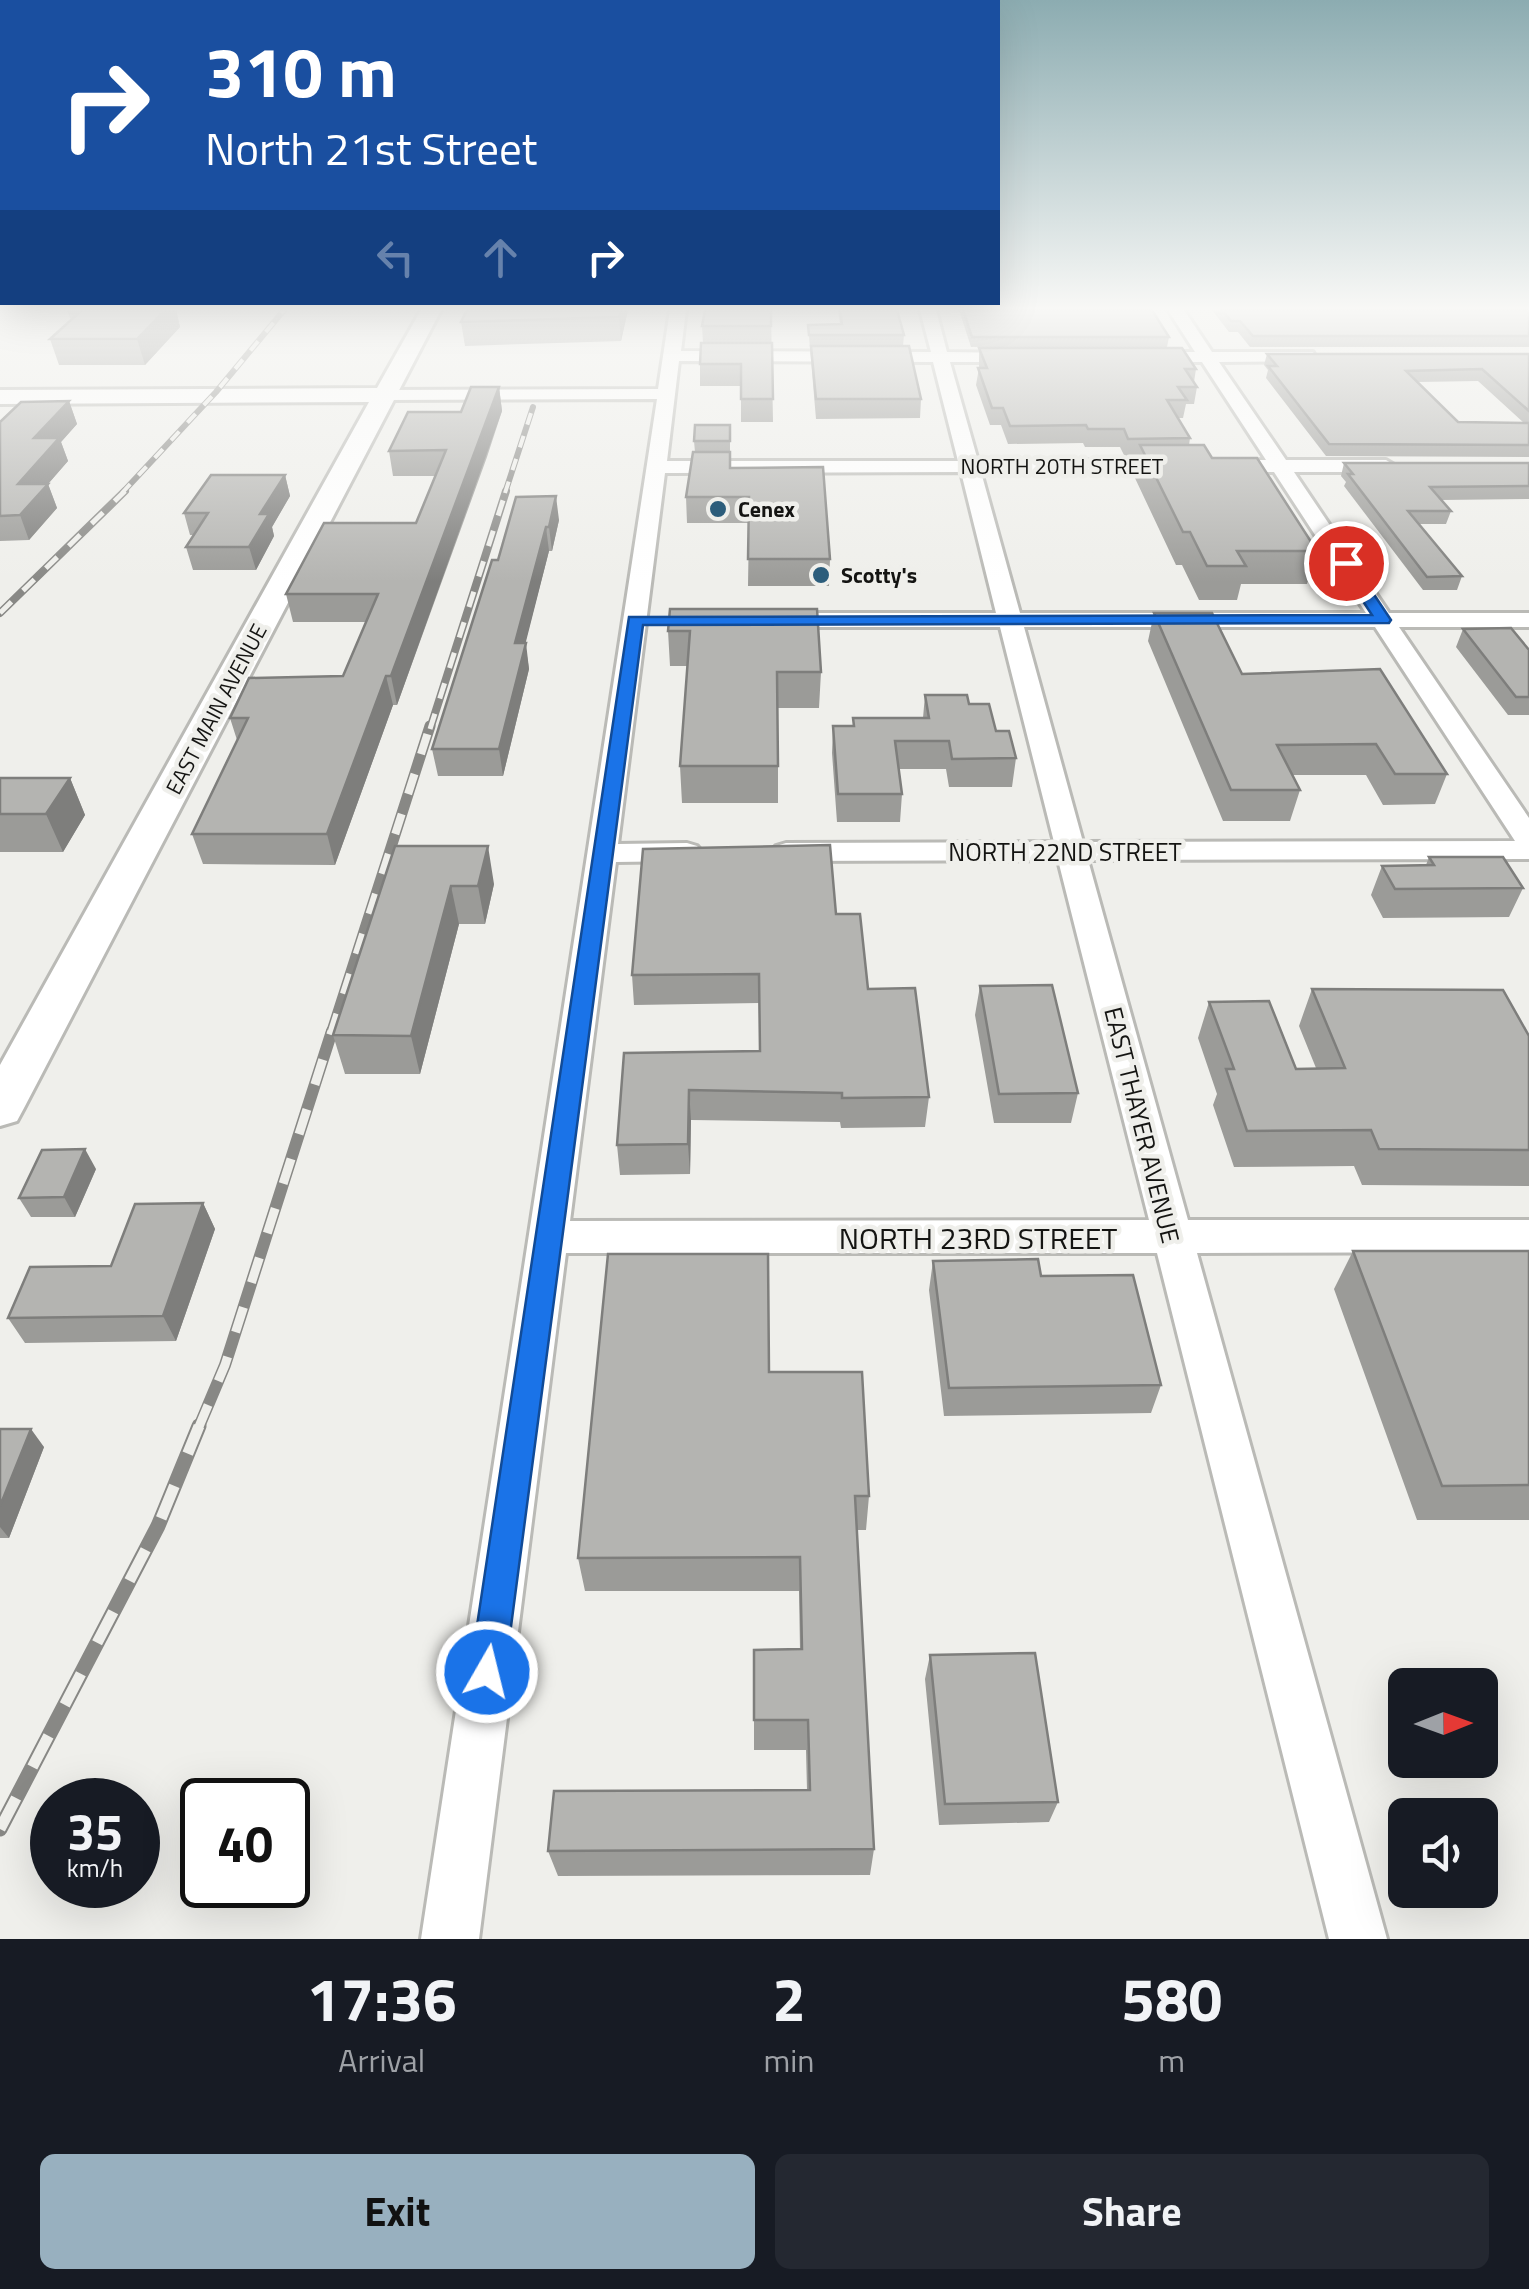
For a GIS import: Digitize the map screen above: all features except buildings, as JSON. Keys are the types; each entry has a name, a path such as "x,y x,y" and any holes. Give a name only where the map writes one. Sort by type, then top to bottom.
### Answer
{"main road":[{"name":"EAST MAIN AVENUE","path":"0,1108 383,400"}],"street":[{"path":"12,420 30,400"},
{"path":"450,1939 602,852 644,620 665,400"},
{"name":"EAST THAYER AVENUE","path":"952,400 1358,1939"},
{"path":"1238,400 1529,840"},
{"name":"NORTH 20TH STREET","path":"656,467 1410,466"},
{"path":"750,620 1529,620"},
{"name":"NORTH 22ND STREET","path":"750,852 1529,850"},
{"path":"602,852 710,852"},
{"name":"NORTH 23RD STREET","path":"547,1238 1529,1236"}],"railway":[{"path":"122,493 208,400"},
{"path":"505,493 533,407"},
{"path":"0,613 125,491"},
{"path":"430,729 506,491"},
{"path":"331,1034 430,726"},
{"path":"198,1429 225,1365 332,1031"},
{"path":"0,1829 158,1526 199,1426"}],"place":[{"name":"Cenex","path":"718,509"},
{"name":"Scotty's","path":"821,575"}],"route":[{"path":"487,1672 635,620 1383,620 1346,563"}]}
